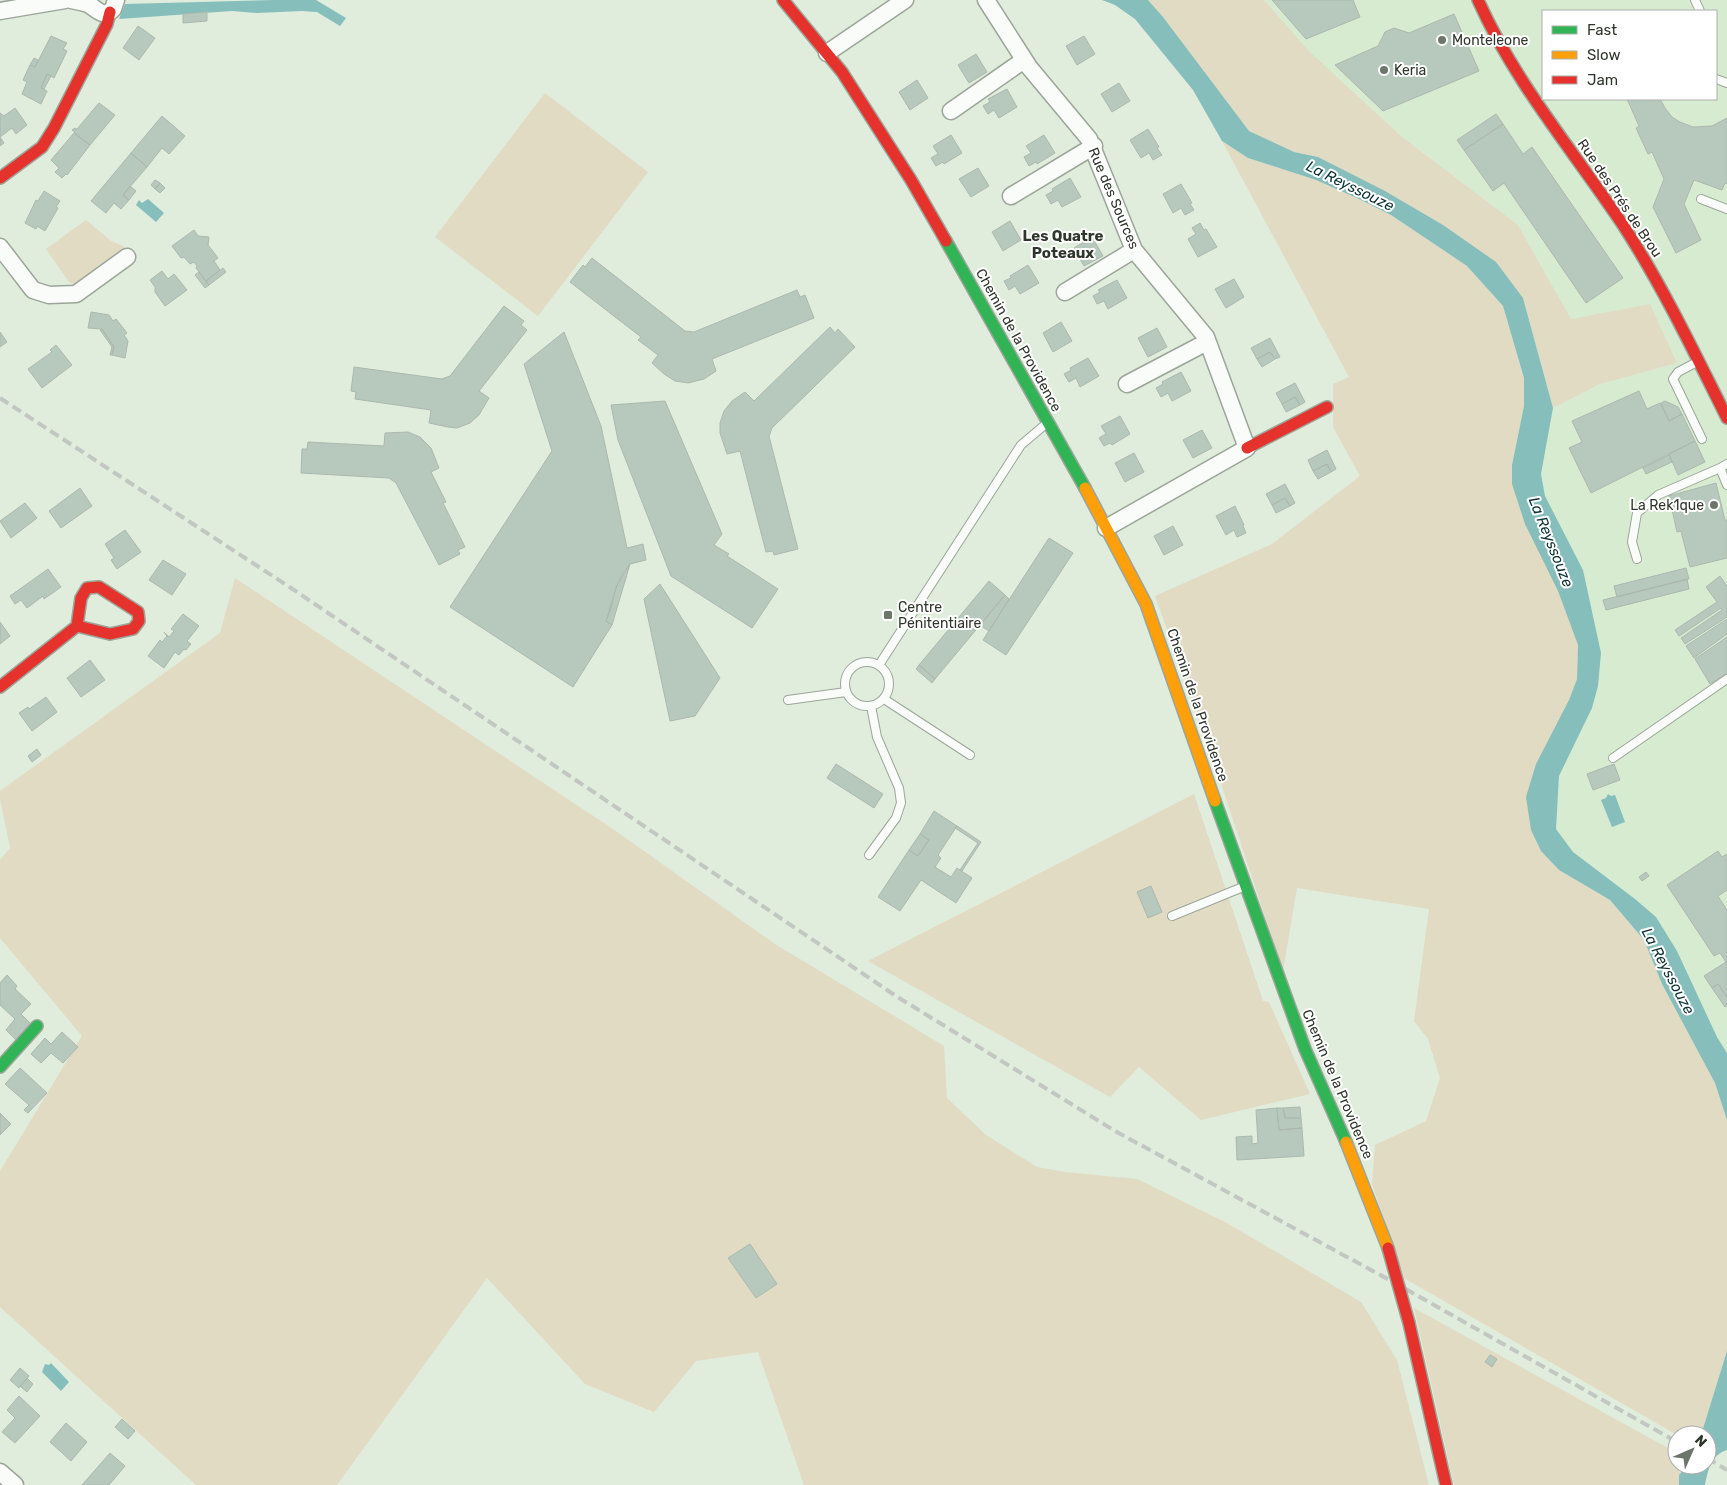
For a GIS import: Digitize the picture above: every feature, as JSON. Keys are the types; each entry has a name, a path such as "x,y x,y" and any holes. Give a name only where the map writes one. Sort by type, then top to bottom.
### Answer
{"street":[{"path":"0,11 65,0"},
{"path":"0,178 42,147 54,128 101,34 101,19 106,5 71,0"},
{"name":"Chemin de la Providence","path":"783,0 842,72 912,180 1048,422 1146,604 1245,887 1305,1049 1352,1156 1388,1248 1409,1323 1446,1485"},
{"path":"827,54 905,0"},
{"name":"Rue des Sources","path":"986,0 1024,60 1090,139 1134,250 1206,337 1246,448"},
{"name":"Rue des Prés de Brou","path":"1478,0 1485,19 1520,80 1634,242 1678,318 1727,418"},
{"path":"951,111 1024,60"},
{"path":"1011,196 1094,146"},
{"path":"0,247 33,290 49,295 76,294 127,257"},
{"path":"1065,292 1134,250"},
{"path":"1127,384 1207,342"},
{"path":"1106,528 1246,448 1327,407"},
{"path":"0,687 77,626 81,598 87,588 99,587 138,612 139,620 133,629 110,634 77,626"},
{"path":"0,1067 37,1026"},
{"path":"0,1472 15,1485"}],"lane":[{"path":"1701,198 1727,209"},
{"path":"1699,361 1678,372 1673,379 1702,439"},
{"path":"879,665 1021,445 1048,422"},
{"path":"1637,559 1632,542 1637,513 1658,496 1724,466 1727,485"},
{"path":"866,662 879,665 889,677 888,692 884,699 878,704 871,706 856,704 846,692 846,677 854,666 866,662"},
{"path":"1613,758 1727,679"},
{"path":"788,700 846,692"},
{"path":"884,699 970,754"},
{"path":"869,855 896,818 901,803 899,788 877,737 871,706"},
{"path":"1172,916 1245,887"}],"shaded area":[{"path":"1148,0 1264,0 1309,51 1402,137 1518,225 1571,319 1650,304 1677,363 1600,384 1553,408 1523,298 1318,157 1294,152 1249,132 1163,17"},
{"path":"1264,0 1727,0 1727,1053 1717,1037 1677,951 1656,917 1573,852 1556,829 1559,776 1592,708 1583,570 1545,496 1541,474 1553,408 1600,384 1677,363 1650,304 1571,319 1518,225 1402,137 1309,51"},
{"path":"545,93 648,172 538,316 435,237"},
{"path":"1222,141 1248,158 1316,180 1391,215 1467,266 1503,306 1524,378 1524,406 1512,465 1578,645 1577,679 1569,700 1541,851 1559,870 1610,900 1644,940 1662,984 1715,1083 1727,1120 1727,1351 1704,1425 1667,1425 1667,1429 1404,1278 1372,1184 1375,1145 1426,1121 1440,1078 1428,1039 1414,1021 1429,909 1297,888 1283,971 1201,723 1155,596 1272,544 1360,476 1333,427 1333,384 1349,377"},
{"path":"86,220 111,241 123,246 127,250 78,286 69,282 46,249"},
{"path":"235,578 613,829 775,944 944,1046 947,1098 986,1135 1037,1167 1065,1172 1137,1179 1227,1223 1361,1302 1397,1360 1429,1485 804,1485 758,1352 696,1361 654,1412 585,1384 487,1278 337,1485 196,1485 0,1307 0,1171 82,1036 0,938 0,860 10,848 0,791 220,633"},
{"path":"1194,794 1263,1001 1269,1002 1310,1094 1201,1120 1139,1067 1110,1097 868,961"},
{"path":"1414,1308 1667,1447 1667,1475 1680,1475 1679,1485 1454,1485"}],"water":[{"path":"316,0 346,18 340,26 317,12 302,11 257,13 232,11 119,19 125,4"},
{"name":"La Reyssouze","path":"1102,0 1148,0 1249,131 1294,152 1318,157 1385,191 1443,225 1496,262 1523,298 1553,408 1541,474 1545,496 1583,570 1601,653 1598,686 1592,708 1559,776 1556,829 1573,852 1656,917 1677,951 1717,1037 1727,1053 1727,1120 1715,1083 1662,984 1644,940 1610,900 1559,870 1541,851 1531,830 1526,797 1536,764 1569,700 1577,679 1578,645 1558,591 1525,524 1512,484 1512,465 1524,406 1524,378 1503,306 1467,266 1391,215 1316,180 1248,158 1222,141 1193,90 1135,19 1115,5"},
{"path":"148,199 164,213 156,222 136,205 139,200 142,203"},
{"path":"1608,794 1611,796 1615,795 1625,822 1612,827 1601,800 1606,798"},
{"path":"1727,1351 1727,1450 1717,1455 1717,1425 1704,1425"},
{"path":"51,1363 69,1382 61,1391 42,1372 45,1364 49,1365"},
{"path":"1679,1475 1708,1475 1705,1485 1679,1485"}],"building":[{"path":"1272,0 1353,0 1360,17 1306,39"},
{"path":"207,12 207,21 183,23 183,14"},
{"path":"1454,14 1479,71 1383,111 1335,65 1378,46 1385,32 1394,28 1409,33"},
{"path":"138,26 155,38 139,60 123,48"},
{"path":"51,36 67,43 63,49 67,51 54,78 47,74 41,88 47,91 41,104 22,94 27,82 23,80 30,65 35,67"},
{"path":"1084,36 1095,54 1077,65 1066,46"},
{"path":"976,54 987,72 969,83 958,65"},
{"path":"34,58 38,60 35,67 30,65"},
{"path":"47,74 51,76 44,89 41,88"},
{"path":"917,80 928,98 910,110 899,92"},
{"path":"1119,83 1130,101 1112,112 1101,94"},
{"path":"1007,89 1017,107 999,118 994,110 988,114 983,106 990,102 988,99"},
{"path":"1627,100 1661,100 1672,117 1693,127 1712,126 1727,118 1727,184 1725,183 1722,190 1694,180 1684,204 1701,240 1676,253 1653,207 1664,179 1652,152 1648,154 1636,128 1639,126"},
{"path":"99,103 115,115 90,145 72,130 77,129"},
{"path":"15,108 27,125 16,134 12,128 0,137 0,113 4,116"},
{"path":"1496,114 1503,124 1464,150 1457,140"},
{"path":"162,116 185,136 169,154 162,148 147,167 131,153"},
{"path":"1503,124 1523,154 1532,147 1623,278 1586,303 1504,183 1493,191 1464,150"},
{"path":"1148,129 1162,155 1153,160 1149,153 1141,158 1130,140"},
{"path":"74,133 90,145 67,175 62,178 55,172 59,168 51,160"},
{"path":"951,135 962,153 944,164 943,162 936,166 931,158 938,154 933,146"},
{"path":"1044,135 1055,153 1037,164 1036,162 1029,166 1024,157 1031,153 1026,146"},
{"path":"0,137 4,143 0,146"},
{"path":"131,153 147,167 123,195 129,200 121,209 114,203 106,213 91,201"},
{"path":"978,168 989,186 971,197 959,179"},
{"path":"1070,178 1081,197 1062,207 1058,200 1051,204 1046,195"},
{"path":"155,180 160,183 155,189 151,185"},
{"path":"160,183 165,188 160,193 155,189"},
{"path":"1181,184 1194,210 1185,215 1181,208 1173,213 1163,194"},
{"path":"130,186 136,191 129,200 123,195"},
{"path":"44,191 60,201 45,231 37,226 36,229 25,223 36,200 38,201"},
{"path":"1010,221 1021,240 1003,251 992,232"},
{"path":"1200,223 1217,247 1198,257 1188,239 1196,234 1192,228"},
{"path":"194,230 198,236 209,237 208,245 218,258 214,261 220,270 206,281 196,268 197,266 194,262 190,264 184,257 181,258 172,246"},
{"path":"1092,237 1103,256 1084,266 1074,248"},
{"path":"592,258 685,331 694,332 797,290 800,297 805,295 814,318 712,359 716,371 704,379 688,383 675,381 652,363 658,355 638,340 641,337 570,282 583,265 585,267"},
{"path":"1028,265 1039,283 1020,294 1015,286 1009,290 1004,281"},
{"path":"223,268 226,272 209,285 206,281"},
{"path":"162,271 168,279 174,274 187,290 165,306 155,292 155,287 150,280"},
{"path":"199,272 209,285 205,288 195,275"},
{"path":"1234,279 1244,297 1226,308 1215,289"},
{"path":"1117,280 1127,298 1108,309 1104,301 1097,304 1093,296 1100,292 1098,290"},
{"path":"504,306 524,321 521,325 527,330 479,391 489,398 479,415 470,423 457,428 448,427 429,423 431,410 355,399 356,392 351,391 354,367 442,379 450,376"},
{"path":"91,312 109,315 113,321 116,319 127,333 124,335 128,341 125,358 112,355 114,347 102,329 88,328"},
{"path":"1061,322 1072,341 1053,352 1043,333"},
{"path":"830,327 835,333 838,329 855,347 772,428 769,436 798,549 774,555 773,551 766,552 740,451 727,454 720,433 720,423 724,411 732,401 745,392 754,401"},
{"path":"1157,328 1167,347 1148,357 1138,338"},
{"path":"102,329 114,347 112,355 110,355 112,347 100,330"},
{"path":"0,332 7,342 0,347"},
{"path":"564,332 601,426 627,548 643,544 646,560 630,564 623,573 615,590 606,621 612,625 573,687 450,607 552,451 524,364"},
{"path":"1270,338 1280,357 1275,359 1270,352 1257,359 1251,348"},
{"path":"56,345 72,365 42,388 28,369 52,352 50,350"},
{"path":"1270,352 1275,359 1262,367 1257,359"},
{"path":"1088,358 1099,376 1080,387 1076,378 1069,382 1064,374 1071,370 1070,368"},
{"path":"1181,372 1191,391 1172,401 1168,393 1161,397 1156,388 1163,384 1162,382"},
{"path":"1295,383 1305,402 1300,405 1295,397 1282,404 1276,393"},
{"path":"1639,391 1647,409 1660,403 1669,421 1682,414 1695,441 1591,493 1569,448 1582,442 1572,421"},
{"path":"1295,397 1300,405 1286,412 1282,404"},
{"path":"665,401 722,534 714,545 729,554 727,556 778,589 752,628 671,576 618,440 611,405"},
{"path":"1665,401 1678,407 1682,414 1669,421 1661,403"},
{"path":"1120,416 1130,434 1112,445 1110,443 1104,446 1099,438 1106,434 1101,426"},
{"path":"1202,430 1212,448 1193,458 1183,440"},
{"path":"408,432 420,437 431,448 439,468 431,472 446,502 443,503 465,547 458,550 460,554 439,565 396,483 389,478 301,473 302,449 307,449 308,442 384,446 385,433"},
{"path":"1695,441 1705,462 1678,475 1669,454"},
{"path":"1327,450 1336,469 1331,472 1327,464 1313,471 1308,460"},
{"path":"1134,453 1144,472 1125,482 1115,463"},
{"path":"1669,455 1672,462 1646,474 1643,468"},
{"path":"1327,464 1331,472 1318,479 1313,471"},
{"path":"1716,483 1725,520 1727,520 1727,558 1690,567 1681,531 1677,532 1669,496"},
{"path":"1285,484 1295,503 1290,506 1285,498 1272,505 1266,494"},
{"path":"80,488 92,506 61,528 49,511"},
{"path":"1285,498 1290,506 1276,513 1272,505"},
{"path":"25,503 37,518 11,538 0,521"},
{"path":"1235,506 1246,533 1237,537 1234,530 1226,535 1216,516"},
{"path":"1173,526 1183,545 1164,555 1154,536"},
{"path":"125,530 141,552 117,569 111,560 114,558 105,544"},
{"path":"1049,538 1073,553 1006,655 983,640"},
{"path":"163,560 186,574 172,595 149,580"},
{"path":"630,564 612,625 606,621 617,585"},
{"path":"1686,568 1689,579 1617,597 1614,586"},
{"path":"48,569 61,587 44,599 43,596 27,608 21,600 15,604 10,596"},
{"path":"1720,576 1727,586 1727,617 1685,644 1681,638 1722,610 1721,608 1679,636 1675,630 1717,602 1706,587"},
{"path":"1687,579 1689,589 1606,610 1603,600"},
{"path":"989,581 1005,595 935,679 919,665"},
{"path":"660,584 720,678 695,716 670,721 644,599"},
{"path":"1005,595 1009,599 989,631 980,625"},
{"path":"183,614 199,626 187,641 191,644 186,650 184,649 179,655 175,652 164,668 148,656 160,640 162,642 167,636 164,632 169,637 174,631 171,629"},
{"path":"1727,619 1727,634 1694,658 1686,646"},
{"path":"0,622 10,636 0,644"},
{"path":"1727,637 1727,673 1710,684 1695,659"},
{"path":"90,660 105,680 81,697 67,678"},
{"path":"919,665 935,679 932,683 916,669"},
{"path":"46,697 57,712 32,731 19,713 28,707 29,709"},
{"path":"37,749 41,755 32,762 28,756"},
{"path":"836,764 883,794 874,808 827,778"},
{"path":"1614,764 1620,780 1593,790 1587,774"},
{"path":"934,811 957,826 938,855 941,858 935,867 951,877 957,868 972,878 956,903 921,880 900,911 878,897 909,850 918,856 929,840 920,834"},
{"path":"957,826 981,842 962,871 960,870 978,843 955,828"},
{"path":"920,834 929,840 918,856 909,850"},
{"path":"1718,851 1722,857 1727,854 1727,890 1718,896 1727,910 1727,997 1718,984 1712,988 1704,976 1726,962 1720,953 1714,956 1667,885"},
{"path":"1646,872 1649,876 1642,881 1639,877"},
{"path":"1151,886 1162,912 1148,918 1137,892"},
{"path":"7,975 17,986 15,989 31,1004 21,1014 31,1024 16,1040 6,1030 15,1019 0,1005 0,983"},
{"path":"1718,984 1727,997 1727,1006 1725,1007 1712,988"},
{"path":"62,1032 78,1047 63,1063 51,1053 41,1063 31,1054 45,1038 51,1044"},
{"path":"20,1068 47,1093 28,1113 24,1110 29,1105 5,1084"},
{"path":"1300,1107 1301,1118 1285,1118 1283,1108"},
{"path":"1277,1108 1279,1130 1302,1128 1304,1156 1237,1160 1236,1137 1252,1136 1252,1144 1258,1143 1256,1110"},
{"path":"1277,1108 1283,1108 1285,1118 1301,1118 1302,1128 1279,1130"},
{"path":"0,1113 11,1124 0,1135"},
{"path":"750,1244 777,1284 756,1298 728,1258"},
{"path":"1490,1355 1497,1359 1492,1367 1485,1362"},
{"path":"20,1368 29,1376 19,1388 10,1380"},
{"path":"27,1378 33,1384 27,1392 20,1386"},
{"path":"19,1396 40,1416 15,1443 2,1432 15,1418 7,1410"},
{"path":"122,1419 135,1431 128,1439 115,1427"},
{"path":"66,1423 87,1442 71,1461 50,1442"},
{"path":"110,1453 125,1466 109,1485 82,1485"}],"railway":[{"path":"0,398 291,588 896,996 1115,1131 1395,1283 1667,1436"},
{"path":"1717,1464 1727,1470"}],"traffic: fast":[{"path":"946,241 1085,488"},
{"path":"1215,801 1305,1049 1346,1142"},
{"path":"0,1067 37,1026"}],"traffic: slow":[{"path":"1085,488 1146,604 1215,801"},
{"path":"1346,1142 1388,1248"}],"traffic: jam":[{"path":"783,0 842,72 911,180 946,241"},
{"path":"1478,0 1493,31 1528,89 1625,228 1653,274 1727,418"},
{"path":"0,178 42,147 54,128 107,24 110,12"},
{"path":"1247,448 1327,407"},
{"path":"0,687 77,626 81,598 87,588 99,587 138,612 139,621 133,629 110,634 77,626"},
{"path":"1388,1248 1409,1323"},
{"path":"1409,1323 1446,1485"}],"place":[{"name":"Monteleone","path":"1442,40"},
{"name":"Keria","path":"1384,70"},
{"name":"La Rek1que","path":"1714,505"},
{"name":"Centre Pénitentiaire","path":"888,615"}],"district":[{"name":"Les Quatre Poteaux","path":"1063,244"}]}
